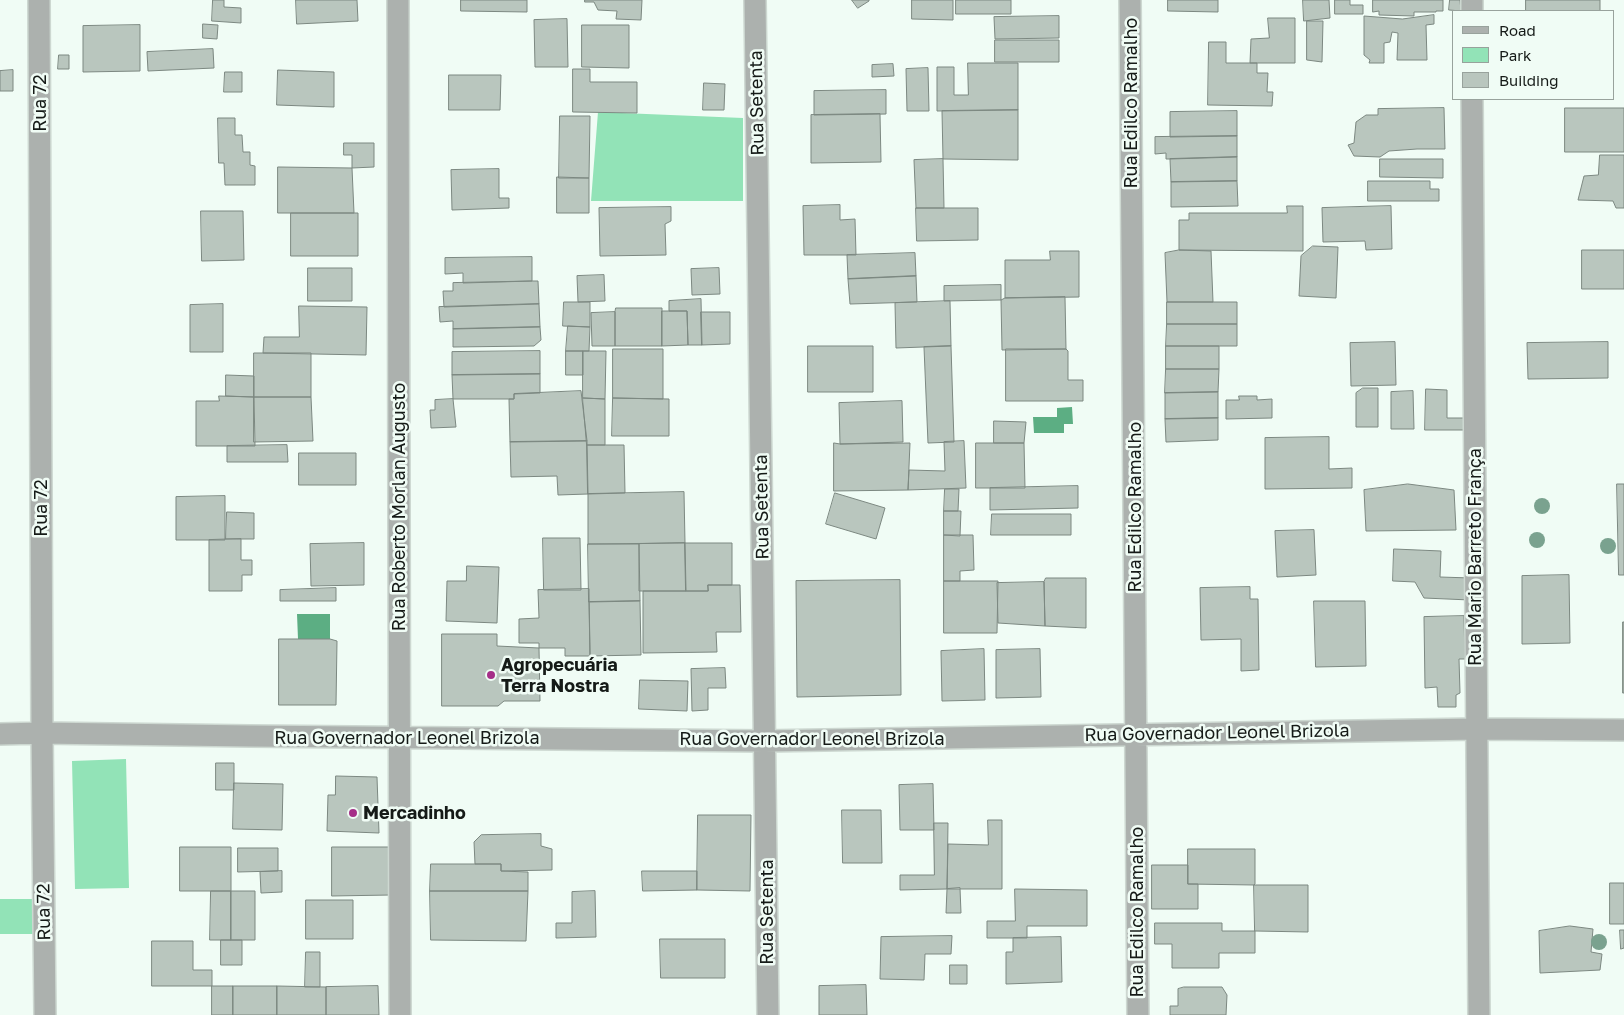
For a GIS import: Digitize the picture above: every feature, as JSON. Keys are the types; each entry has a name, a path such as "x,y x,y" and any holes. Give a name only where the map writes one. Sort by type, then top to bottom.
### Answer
{"street":[{"name":"Rua 72","path":"39,0 45,1015"},
{"name":"Rua Roberto Morlan Augusto","path":"398,0 400,1015"},
{"name":"Rua Setenta","path":"756,0 768,1015"},
{"name":"Rua Edilco Ramalho","path":"1130,0 1138,1015"},
{"name":"Rua Mario Barreto França","path":"1472,100 1479,1015"},
{"name":"Rua Governador Leonel Brizola","path":"0,734 42,732 765,741 1477,729 1624,730"}],"green space":[{"path":"598,112 743,118 743,201 591,201"},
{"path":"126,759 129,888 75,889 72,761"},
{"path":"0,899 33,899 33,934 0,934"}],"shaded area":[{"path":"1072,407 1073,424 1064,424 1064,433 1034,433 1033,417 1057,417 1057,408"},
{"path":"297,614 330,614 330,639 298,639"}],"building":[{"path":"213,0 224,0 224,7 241,8 241,23 212,21"},
{"path":"296,0 357,0 358,21 297,24"},
{"path":"461,0 527,0 527,12 461,11"},
{"path":"585,0 642,0 641,20 616,19 617,11 598,10 594,2 585,2"},
{"path":"852,0 869,0 869,1 858,8"},
{"path":"912,0 953,0 953,20 912,19"},
{"path":"956,0 1011,0 1011,14 956,14"},
{"path":"1168,0 1218,0 1218,12 1168,11"},
{"path":"1303,0 1329,0 1330,18 1304,21"},
{"path":"1335,0 1350,0 1350,5 1363,5 1363,14 1335,14"},
{"path":"1373,0 1443,0 1443,11 1414,12 1414,16 1379,15 1379,11 1373,12"},
{"path":"1450,0 1460,0 1461,10 1449,10"},
{"path":"1526,0 1600,0 1600,10 1526,10"},
{"path":"1434,15 1434,24 1426,25 1427,60 1397,60 1398,33 1392,32 1390,42 1384,43 1384,63 1369,63 1370,60 1364,55 1364,16 1402,19"},
{"path":"1059,16 1059,38 995,39 994,17"},
{"path":"1268,18 1295,18 1295,63 1250,63 1251,39 1269,38"},
{"path":"567,19 568,67 535,67 534,20"},
{"path":"1307,21 1323,21 1322,62 1307,60"},
{"path":"203,24 218,25 217,39 203,38"},
{"path":"140,25 140,71 83,72 83,26"},
{"path":"582,25 629,25 629,68 582,67"},
{"path":"995,40 1059,40 1059,62 995,62"},
{"path":"1209,42 1226,42 1226,63 1257,63 1257,73 1268,73 1267,92 1273,92 1272,106 1208,105"},
{"path":"213,49 214,68 148,71 147,52"},
{"path":"59,55 69,55 69,69 58,69"},
{"path":"968,63 1018,63 1018,110 937,111 937,67 954,67 954,95 968,95"},
{"path":"893,64 894,76 872,77 872,65"},
{"path":"928,68 929,111 907,111 906,69"},
{"path":"573,69 590,69 590,82 637,82 637,113 573,112"},
{"path":"13,70 13,91 0,91 0,71"},
{"path":"278,70 334,72 334,107 277,105"},
{"path":"225,72 242,72 242,92 224,92"},
{"path":"449,75 501,75 500,110 449,110"},
{"path":"704,83 725,84 724,110 703,110"},
{"path":"886,90 886,114 814,115 814,91"},
{"path":"1444,108 1445,149 1389,151 1380,157 1354,156 1348,145 1354,143 1356,122 1366,115 1378,115 1378,109"},
{"path":"1565,108 1624,108 1624,152 1565,152"},
{"path":"1018,110 1018,160 943,159 942,111"},
{"path":"1237,111 1237,136 1170,137 1170,112"},
{"path":"880,114 881,162 811,163 811,115"},
{"path":"560,116 590,116 589,178 559,178"},
{"path":"218,118 235,118 235,135 242,135 243,152 250,152 250,165 255,166 255,185 225,185 224,163 219,163"},
{"path":"1237,136 1237,157 1166,159 1166,153 1155,154 1155,137"},
{"path":"344,143 374,143 374,167 352,168 352,155 344,155"},
{"path":"1600,155 1624,155 1624,208 1616,208 1613,201 1578,200 1584,176 1598,175"},
{"path":"1237,157 1237,181 1171,182 1170,159"},
{"path":"943,159 944,208 916,208 914,160"},
{"path":"1380,159 1443,159 1443,178 1380,177"},
{"path":"278,167 352,168 354,213 278,213"},
{"path":"499,169 499,198 509,198 509,208 452,210 451,170"},
{"path":"557,177 589,178 589,213 557,213"},
{"path":"1237,181 1238,206 1171,207 1171,182"},
{"path":"1368,181 1430,181 1430,189 1439,189 1439,201 1368,201"},
{"path":"840,205 840,220 855,219 856,255 804,255 803,206"},
{"path":"1287,206 1303,206 1303,251 1179,250 1179,220 1189,220 1189,213 1287,213"},
{"path":"1391,206 1392,249 1366,250 1365,241 1323,242 1322,208"},
{"path":"671,207 671,221 665,224 666,255 600,256 599,208"},
{"path":"916,208 978,208 978,240 917,241"},
{"path":"201,211 243,211 244,260 202,261"},
{"path":"291,213 358,213 358,256 291,256"},
{"path":"1313,246 1338,247 1336,298 1299,296 1301,256"},
{"path":"1179,250 1211,251 1213,302 1167,302 1165,253"},
{"path":"1582,250 1624,250 1624,289 1582,289"},
{"path":"1050,251 1079,251 1079,297 1005,298 1005,260 1050,260"},
{"path":"915,253 916,276 848,279 847,255"},
{"path":"532,257 532,281 463,283 463,273 445,274 445,258"},
{"path":"308,268 352,268 352,301 308,301"},
{"path":"719,268 720,294 692,295 691,269"},
{"path":"604,275 605,301 578,302 577,276"},
{"path":"916,276 917,302 850,304 848,279"},
{"path":"538,281 539,304 444,307 443,291 453,291 453,283"},
{"path":"1001,285 1001,300 944,301 944,286"},
{"path":"1065,297 1066,349 1002,350 1001,300 1005,298"},
{"path":"701,299 702,345 688,345 687,311 669,311 669,301"},
{"path":"950,301 951,346 896,348 895,303"},
{"path":"564,302 590,302 590,327 563,326"},
{"path":"1167,302 1237,302 1237,324 1167,324"},
{"path":"223,304 223,352 190,352 190,305"},
{"path":"539,304 540,327 453,329 453,321 440,322 439,307"},
{"path":"299,306 367,307 366,355 263,353 264,337 299,337"},
{"path":"616,308 662,308 662,346 615,346"},
{"path":"662,311 687,311 688,345 662,346"},
{"path":"615,312 615,346 592,346 591,313"},
{"path":"701,312 730,312 730,344 702,345"},
{"path":"1167,324 1237,324 1237,346 1166,346"},
{"path":"568,326 590,327 589,351 566,351"},
{"path":"540,327 541,340 534,346 453,347 453,329"},
{"path":"1395,342 1396,385 1351,386 1350,343"},
{"path":"1608,342 1608,378 1528,379 1527,343"},
{"path":"808,346 873,346 873,392 808,392"},
{"path":"951,346 954,442 928,443 924,347"},
{"path":"1166,346 1219,346 1219,369 1166,369"},
{"path":"613,349 663,349 663,399 613,398"},
{"path":"1006,349 1066,349 1068,351 1068,380 1083,380 1083,401 1006,401"},
{"path":"540,351 540,374 452,375 452,352"},
{"path":"566,351 583,351 583,375 566,375"},
{"path":"583,351 606,351 605,399 583,398"},
{"path":"254,353 311,353 311,397 254,397"},
{"path":"1166,369 1219,369 1218,392 1165,393"},
{"path":"540,374 540,393 514,394 514,399 453,399 452,375"},
{"path":"226,375 254,376 254,397 226,396"},
{"path":"1363,388 1378,388 1378,427 1356,427 1356,393"},
{"path":"1426,389 1447,390 1447,418 1464,418 1464,430 1425,430"},
{"path":"581,391 587,441 510,442 509,399 514,399 514,394"},
{"path":"1413,391 1414,429 1391,429 1391,392"},
{"path":"1218,392 1218,418 1165,419 1165,393"},
{"path":"219,396 254,397 255,446 196,446 196,401 219,401"},
{"path":"1239,396 1257,396 1257,400 1272,399 1272,418 1226,419 1226,400 1239,400"},
{"path":"254,397 311,397 313,441 254,442"},
{"path":"583,398 605,399 605,445 587,445"},
{"path":"613,398 669,399 669,436 612,436"},
{"path":"453,399 456,427 431,428 430,410 435,410 435,400"},
{"path":"902,401 903,442 840,444 839,403"},
{"path":"1218,418 1218,440 1166,442 1165,419"},
{"path":"994,421 1026,422 1024,443 994,443"},
{"path":"1329,437 1329,469 1352,468 1352,488 1265,489 1265,438"},
{"path":"587,441 588,494 558,495 557,476 511,477 510,442"},
{"path":"964,441 966,488 908,490 909,470 945,471 944,442"},
{"path":"834,443 910,443 908,490 834,491"},
{"path":"976,443 1024,443 1025,488 976,488"},
{"path":"287,445 288,462 227,462 227,446"},
{"path":"587,445 624,445 625,493 588,494"},
{"path":"299,453 356,453 356,485 299,485"},
{"path":"1408,484 1454,490 1456,530 1366,531 1364,490"},
{"path":"1617,484 1624,484 1624,575 1619,575"},
{"path":"1078,486 1078,508 990,510 990,488"},
{"path":"945,489 959,489 958,511 944,511"},
{"path":"684,492 685,543 588,544 588,494"},
{"path":"835,493 885,508 876,539 826,524"},
{"path":"225,496 225,540 176,540 176,497"},
{"path":"944,511 961,511 960,536 944,535"},
{"path":"227,512 254,513 254,539 226,539"},
{"path":"992,514 1071,514 1071,535 991,535"},
{"path":"1314,530 1316,575 1277,577 1275,531"},
{"path":"944,535 973,535 974,570 960,571 960,581 944,581"},
{"path":"543,538 580,538 581,590 544,590"},
{"path":"241,539 241,560 252,560 252,575 242,575 242,591 209,591 209,540"},
{"path":"364,543 364,585 311,586 310,544"},
{"path":"685,543 686,591 639,591 639,544"},
{"path":"685,543 732,543 732,585 708,585 708,591 686,591"},
{"path":"588,544 639,544 640,601 589,602"},
{"path":"1394,549 1441,551 1440,577 1471,578 1470,600 1424,598 1415,582 1393,581"},
{"path":"467,566 499,567 497,623 446,621 447,581 466,581"},
{"path":"1569,575 1570,643 1522,644 1522,576"},
{"path":"1046,578 1086,578 1086,628 1045,626 1044,582"},
{"path":"900,580 901,695 797,697 796,581"},
{"path":"944,581 998,581 997,633 944,633"},
{"path":"1044,582 1045,626 998,623 997,583"},
{"path":"708,585 740,585 741,632 716,632 717,652 643,653 643,591 708,591"},
{"path":"1250,587 1250,599 1258,599 1259,670 1241,671 1241,639 1201,640 1200,588"},
{"path":"336,588 336,601 280,601 280,590"},
{"path":"589,589 590,656 565,656 565,648 539,648 539,643 519,643 519,619 539,618 538,590"},
{"path":"640,601 641,655 590,656 589,602"},
{"path":"1314,601 1365,601 1366,666 1316,667"},
{"path":"1464,616 1465,659 1459,659 1460,693 1456,695 1456,707 1438,707 1437,687 1425,688 1424,617"},
{"path":"1624,622 1624,693 1623,693"},
{"name":"Agropecuária Terra Nostra","path":"442,634 497,634 497,646 539,648 540,701 504,701 498,706 442,706"},
{"path":"279,639 330,639 337,641 336,705 279,705"},
{"path":"984,649 985,700 942,701 941,651"},
{"path":"1040,649 1041,697 996,698 996,650"},
{"path":"725,668 726,688 708,688 708,710 692,711 691,669"},
{"path":"640,680 688,681 687,711 639,709"},
{"path":"216,763 234,763 234,790 216,790"},
{"name":"Mercadinho","path":"336,776 377,777 379,833 327,831 328,795 335,795"},
{"path":"234,783 283,784 282,830 233,829"},
{"path":"933,784 934,830 900,830 899,785"},
{"path":"842,810 881,810 882,863 843,863"},
{"path":"698,815 751,815 750,891 697,890"},
{"path":"988,820 1002,820 1002,889 947,889 948,844 988,845"},
{"path":"934,823 948,823 947,889 900,890 900,875 934,875"},
{"path":"541,834 541,846 552,849 552,870 501,871 501,864 475,864 474,842 481,835"},
{"path":"180,847 231,847 231,891 180,891"},
{"path":"332,847 390,847 391,895 332,896"},
{"path":"238,848 278,848 278,871 238,872"},
{"path":"1188,849 1255,849 1255,884 1188,884"},
{"path":"431,864 501,864 501,871 528,872 528,891 430,891"},
{"path":"1152,865 1188,865 1188,884 1198,884 1198,909 1152,909"},
{"path":"282,871 282,892 261,893 260,872"},
{"path":"642,871 697,871 697,890 643,891"},
{"path":"1610,883 1624,883 1624,924 1610,924"},
{"path":"1254,885 1308,885 1308,932 1255,931"},
{"path":"960,888 961,913 946,913 947,889"},
{"path":"1015,889 1087,890 1087,926 1027,926 1027,938 987,938 987,921 1015,921"},
{"path":"211,891 231,891 231,940 210,940"},
{"path":"231,891 255,891 255,940 231,940"},
{"path":"430,891 528,891 526,941 431,940"},
{"path":"595,891 596,937 556,938 556,923 572,923 572,892"},
{"path":"306,900 353,900 353,939 306,939"},
{"path":"1155,923 1222,923 1222,931 1255,931 1255,953 1219,953 1219,968 1172,968 1172,944 1155,944"},
{"path":"1570,926 1593,929 1591,952 1602,954 1600,970 1540,973 1539,931"},
{"path":"1620,930 1624,930 1624,948 1621,949"},
{"path":"952,936 951,954 925,954 924,980 880,979 881,937"},
{"path":"1061,937 1062,982 1006,984 1006,952 1013,952 1013,938"},
{"path":"660,939 725,939 725,978 661,978"},
{"path":"221,940 242,940 242,965 221,965"},
{"path":"152,941 193,941 193,970 212,970 212,986 152,986"},
{"path":"306,952 320,952 320,987 305,987"},
{"path":"950,965 967,965 967,984 950,984"},
{"path":"866,985 867,1015 819,1015 819,986"},
{"path":"212,986 233,986 233,1015 212,1015"},
{"path":"233,986 277,986 277,1015 233,1015"},
{"path":"277,986 326,987 326,1015 277,1015"},
{"path":"378,986 379,1015 326,1015 326,987"},
{"path":"1184,987 1222,987 1227,995 1226,1015 1170,1015 1170,1006 1178,1006 1178,989"}],"place":[{"name":"Agropecuária Terra Nostra","path":"491,675"},
{"name":"Mercadinho","path":"353,813"}]}
